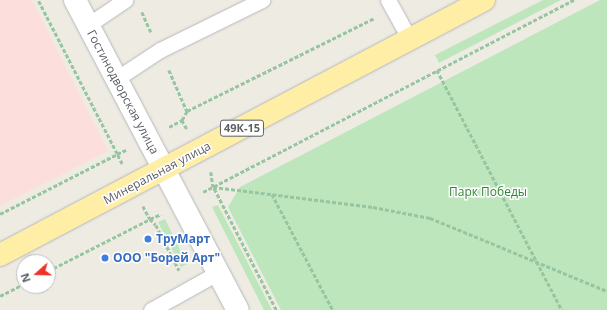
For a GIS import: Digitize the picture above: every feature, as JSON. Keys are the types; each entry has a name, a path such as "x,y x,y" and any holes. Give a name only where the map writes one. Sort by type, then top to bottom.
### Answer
{"main road":[{"name":"Минеральная улица","path":"0,255 164,170 409,38 484,0"}],"street":[{"name":"Гостинодворская улица","path":"75,0 238,310"}],"lane":[{"path":"88,25 125,0"},
{"path":"116,79 160,50 262,0"},
{"path":"390,4 409,38"},
{"path":"151,310 219,272"}],"path":[{"path":"0,214 117,154 38,0"},
{"path":"213,187 574,0"},
{"path":"182,120 187,111 390,4"},
{"path":"139,7 187,111"},
{"path":"437,70 562,310"},
{"path":"213,187 373,207 430,218 607,291"},
{"path":"213,187 276,310"},
{"path":"272,194 333,310"},
{"path":"56,267 150,219 156,225 189,289"},
{"path":"0,296 16,288"}],"shaded area":[{"path":"0,0 32,0 108,151 0,206"}],"green space":[{"path":"543,0 561,0 439,63 435,55"},
{"name":"Парк Победы","path":"600,0 607,0 607,310 281,310 228,207 240,187"},
{"path":"218,205 272,310 264,310 212,207"},
{"path":"165,219 187,264 181,267 158,222"}],"place":[{"name":"ТруМарт","path":"148,239"},
{"name":"ООО \"Борей Арт\"","path":"105,258"}]}
